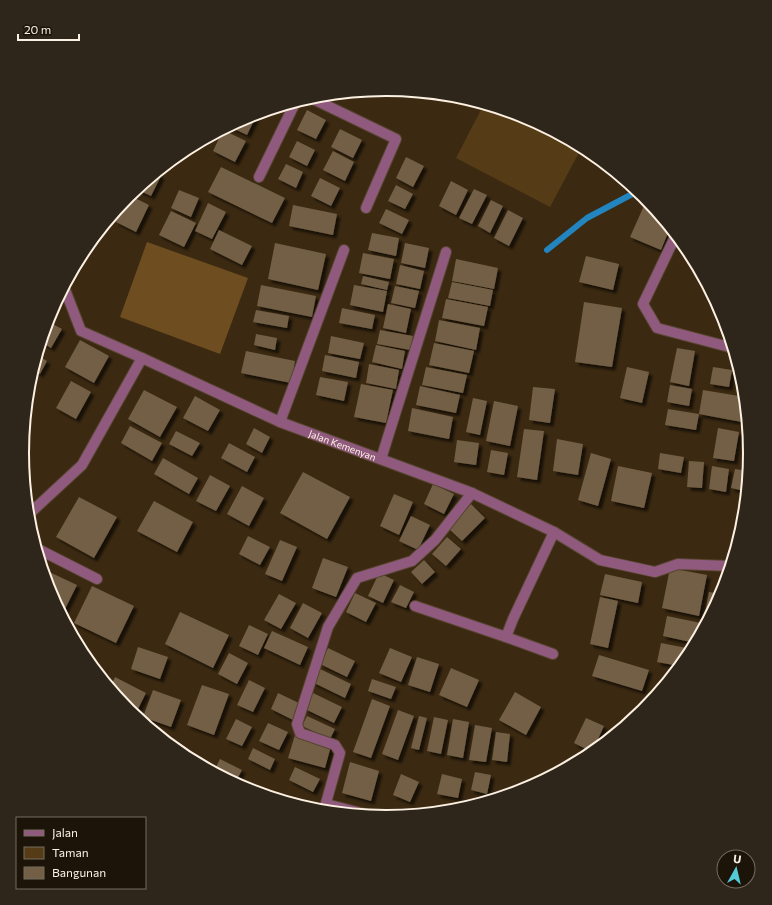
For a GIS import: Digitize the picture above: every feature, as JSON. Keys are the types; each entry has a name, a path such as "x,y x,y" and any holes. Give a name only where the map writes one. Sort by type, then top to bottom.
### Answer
{"street":[{"path":"319,102 396,139 366,208"},
{"path":"258,177 292,108"},
{"path":"673,241 643,304 657,328 727,346"},
{"path":"280,422 344,250"},
{"path":"381,459 446,252"},
{"name":"Jalan Kemenyan","path":"67,294 81,331 280,422 472,493 554,532 600,560 655,572 678,564 724,566"},
{"path":"34,510 82,465 142,358"},
{"path":"326,804 340,753 335,745 300,733 297,724 328,626 358,578 412,561 434,540 472,493"},
{"path":"506,637 554,532"},
{"path":"43,552 97,579"},
{"path":"415,606 553,654"}],"green space":[{"path":"481,109 501,114 544,132 579,153 550,207 456,158"}],"shaded area":[{"path":"147,242 248,278 220,354 120,317"}],"building":[{"path":"307,110 326,120 316,139 297,130"},
{"path":"254,121 247,135 235,129"},
{"path":"340,129 362,140 353,158 331,147"},
{"path":"228,132 246,141 235,162 213,151 220,136"},
{"path":"297,141 315,150 307,166 289,157"},
{"path":"333,151 354,162 345,181 323,170"},
{"path":"406,157 424,166 413,187 396,178"},
{"path":"286,164 303,172 296,188 278,179"},
{"path":"221,167 285,198 272,223 208,192"},
{"path":"161,176 161,176 151,196 142,192"},
{"path":"320,178 340,188 331,206 311,196"},
{"path":"451,181 468,190 456,215 439,206"},
{"path":"396,185 413,194 405,209 388,201"},
{"path":"474,189 487,195 472,224 459,218"},
{"path":"179,190 199,198 191,217 171,208"},
{"path":"136,198 149,205 136,232 116,222 119,216"},
{"path":"491,200 503,206 490,233 478,226"},
{"path":"208,203 226,212 212,239 195,231"},
{"path":"293,205 337,214 333,235 289,226"},
{"path":"644,206 668,234 661,250 630,237"},
{"path":"386,209 409,220 402,234 379,223"},
{"path":"508,210 523,218 509,246 494,238"},
{"path":"171,211 196,223 184,247 159,235"},
{"path":"219,230 252,246 242,265 210,249"},
{"path":"372,233 399,238 396,256 368,250"},
{"path":"275,243 326,254 318,290 268,279"},
{"path":"405,243 429,248 425,268 401,263"},
{"path":"363,253 394,259 390,279 359,273"},
{"path":"586,256 619,264 613,290 579,282"},
{"path":"456,259 498,268 494,289 452,281"},
{"path":"400,265 424,271 420,289 396,284"},
{"path":"363,276 389,282 387,290 361,284"},
{"path":"452,282 493,290 490,306 448,298"},
{"path":"261,285 316,296 312,317 257,306"},
{"path":"354,285 387,291 383,312 350,305"},
{"path":"395,286 419,291 415,308 391,303"},
{"path":"446,299 488,307 484,326 442,318"},
{"path":"584,302 622,308 612,367 575,362"},
{"path":"388,304 411,309 406,333 383,328"},
{"path":"342,308 375,315 372,329 339,323"},
{"path":"256,310 289,316 287,328 253,322"},
{"path":"439,320 480,328 476,350 435,341"},
{"path":"53,324 62,329 51,348 46,345"},
{"path":"380,330 413,336 410,350 377,344"},
{"path":"256,334 277,338 275,350 254,345"},
{"path":"331,336 364,343 360,359 328,353"},
{"path":"80,340 109,356 94,383 65,367"},
{"path":"434,343 474,351 469,373 429,365"},
{"path":"376,345 405,351 402,369 372,362"},
{"path":"677,348 695,351 689,386 670,382"},
{"path":"246,351 295,361 291,383 241,373"},
{"path":"325,355 359,362 356,378 322,371"},
{"path":"42,358 47,361 40,374 38,373"},
{"path":"369,364 399,370 396,389 366,383"},
{"path":"426,367 467,375 463,393 422,385"},
{"path":"627,367 649,372 642,403 620,398"},
{"path":"713,367 732,370 729,387 710,384"},
{"path":"320,377 348,382 344,401 316,395"},
{"path":"71,381 91,392 76,419 56,408"},
{"path":"361,384 393,390 386,423 354,417"},
{"path":"670,385 692,389 689,406 667,402"},
{"path":"420,386 460,395 456,413 416,405"},
{"path":"533,387 555,389 550,423 529,420"},
{"path":"144,390 177,407 160,437 128,419"},
{"path":"703,390 738,396 741,422 699,414"},
{"path":"195,396 220,410 208,431 183,418"},
{"path":"473,398 487,401 480,435 466,432"},
{"path":"494,401 518,406 510,446 486,441"},
{"path":"412,408 453,417 449,439 408,431"},
{"path":"668,409 699,414 696,430 665,425"},
{"path":"130,426 162,443 152,461 121,443"},
{"path":"254,428 270,437 262,453 246,444"},
{"path":"718,428 739,432 734,461 713,458"},
{"path":"524,429 544,431 537,480 517,477"},
{"path":"176,431 200,443 192,456 169,444"},
{"path":"557,439 583,444 578,475 553,471"},
{"path":"457,440 479,443 476,465 454,462"},
{"path":"229,443 255,457 247,472 221,458"},
{"path":"491,450 508,453 504,475 487,472"},
{"path":"591,453 611,459 598,506 578,500"},
{"path":"660,453 684,457 681,473 658,469"},
{"path":"163,458 198,478 189,494 154,474"},
{"path":"689,461 704,462 702,488 687,487"},
{"path":"618,466 652,473 644,508 611,501"},
{"path":"712,466 729,469 726,492 709,489"},
{"path":"735,469 742,470 741,490 731,488"},
{"path":"303,472 350,497 327,539 280,513"},
{"path":"210,475 230,486 216,511 196,501"},
{"path":"433,484 454,494 444,514 424,504"},
{"path":"242,486 264,498 249,526 227,514"},
{"path":"394,494 413,502 399,535 380,526"},
{"path":"79,497 117,517 94,558 56,537"},
{"path":"154,501 193,522 177,552 137,531"},
{"path":"471,504 485,518 462,541 448,528"},
{"path":"411,516 430,525 418,550 399,541"},
{"path":"248,536 270,547 260,565 239,554"},
{"path":"447,537 461,549 446,566 432,554"},
{"path":"280,540 297,547 282,581 265,574"},
{"path":"323,558 348,567 336,597 312,588"},
{"path":"424,560 435,572 422,584 411,572"},
{"path":"670,568 707,575 699,616 662,608"},
{"path":"50,572 77,585 65,608"},
{"path":"379,573 394,580 383,603 368,596"},
{"path":"605,574 642,582 638,603 600,595"},
{"path":"400,585 414,592 406,608 391,602"},
{"path":"92,586 134,606 116,643 74,623"},
{"path":"709,592 714,593 706,610"},
{"path":"355,593 376,603 366,622 346,612"},
{"path":"279,594 296,603 281,629 264,620"},
{"path":"600,597 618,601 608,648 590,644"},
{"path":"303,603 322,613 308,638 290,628"},
{"path":"180,612 229,635 213,668 165,644"},
{"path":"667,616 699,623 689,642 663,636"},
{"path":"249,625 268,634 258,655 239,646"},
{"path":"272,631 308,647 300,665 264,648"},
{"path":"661,643 685,648 673,665 657,662"},
{"path":"138,647 168,657 160,679 131,669"},
{"path":"328,648 355,661 347,677 320,664"},
{"path":"390,648 412,657 401,682 379,673"},
{"path":"229,653 248,663 237,684 218,674"},
{"path":"599,655 649,670 642,691 592,676"},
{"path":"417,657 439,664 430,692 408,685"},
{"path":"318,668 351,684 345,698 312,682"},
{"path":"451,668 479,680 467,707 439,695"},
{"path":"115,677 146,693 138,709 118,688 113,682"},
{"path":"372,679 396,687 391,699 368,691"},
{"path":"249,680 265,688 253,712 237,705"},
{"path":"202,685 229,694 214,735 187,725"},
{"path":"153,690 181,700 171,727 149,719 144,714"},
{"path":"515,692 541,707 526,735 499,720"},
{"path":"278,693 301,704 293,720 271,709"},
{"path":"313,693 342,707 334,723 305,709"},
{"path":"372,699 390,706 371,758 353,752"},
{"path":"398,710 414,716 398,760 382,754"},
{"path":"307,716 335,729 330,739 302,726"},
{"path":"419,716 427,718 419,750 411,748"},
{"path":"434,717 448,720 441,754 427,751"},
{"path":"586,718 604,726 598,740 585,748 574,743"},
{"path":"236,719 252,727 242,746 226,739"},
{"path":"453,719 469,722 463,758 447,755"},
{"path":"268,723 288,732 279,750 259,741"},
{"path":"475,725 492,728 486,762 469,760"},
{"path":"496,732 510,734 507,762 492,760"},
{"path":"295,735 331,746 325,768 288,758"},
{"path":"253,748 275,759 270,770 248,759"},
{"path":"220,759 242,770 238,777 216,767"},
{"path":"350,762 379,771 371,801 342,793"},
{"path":"295,767 320,779 313,792 289,780"},
{"path":"475,772 491,775 487,794 471,790"},
{"path":"401,774 419,782 410,802 393,795"},
{"path":"442,774 462,779 458,798 437,794"}],"waterway":[{"path":"547,250 587,218 632,194"}]}
